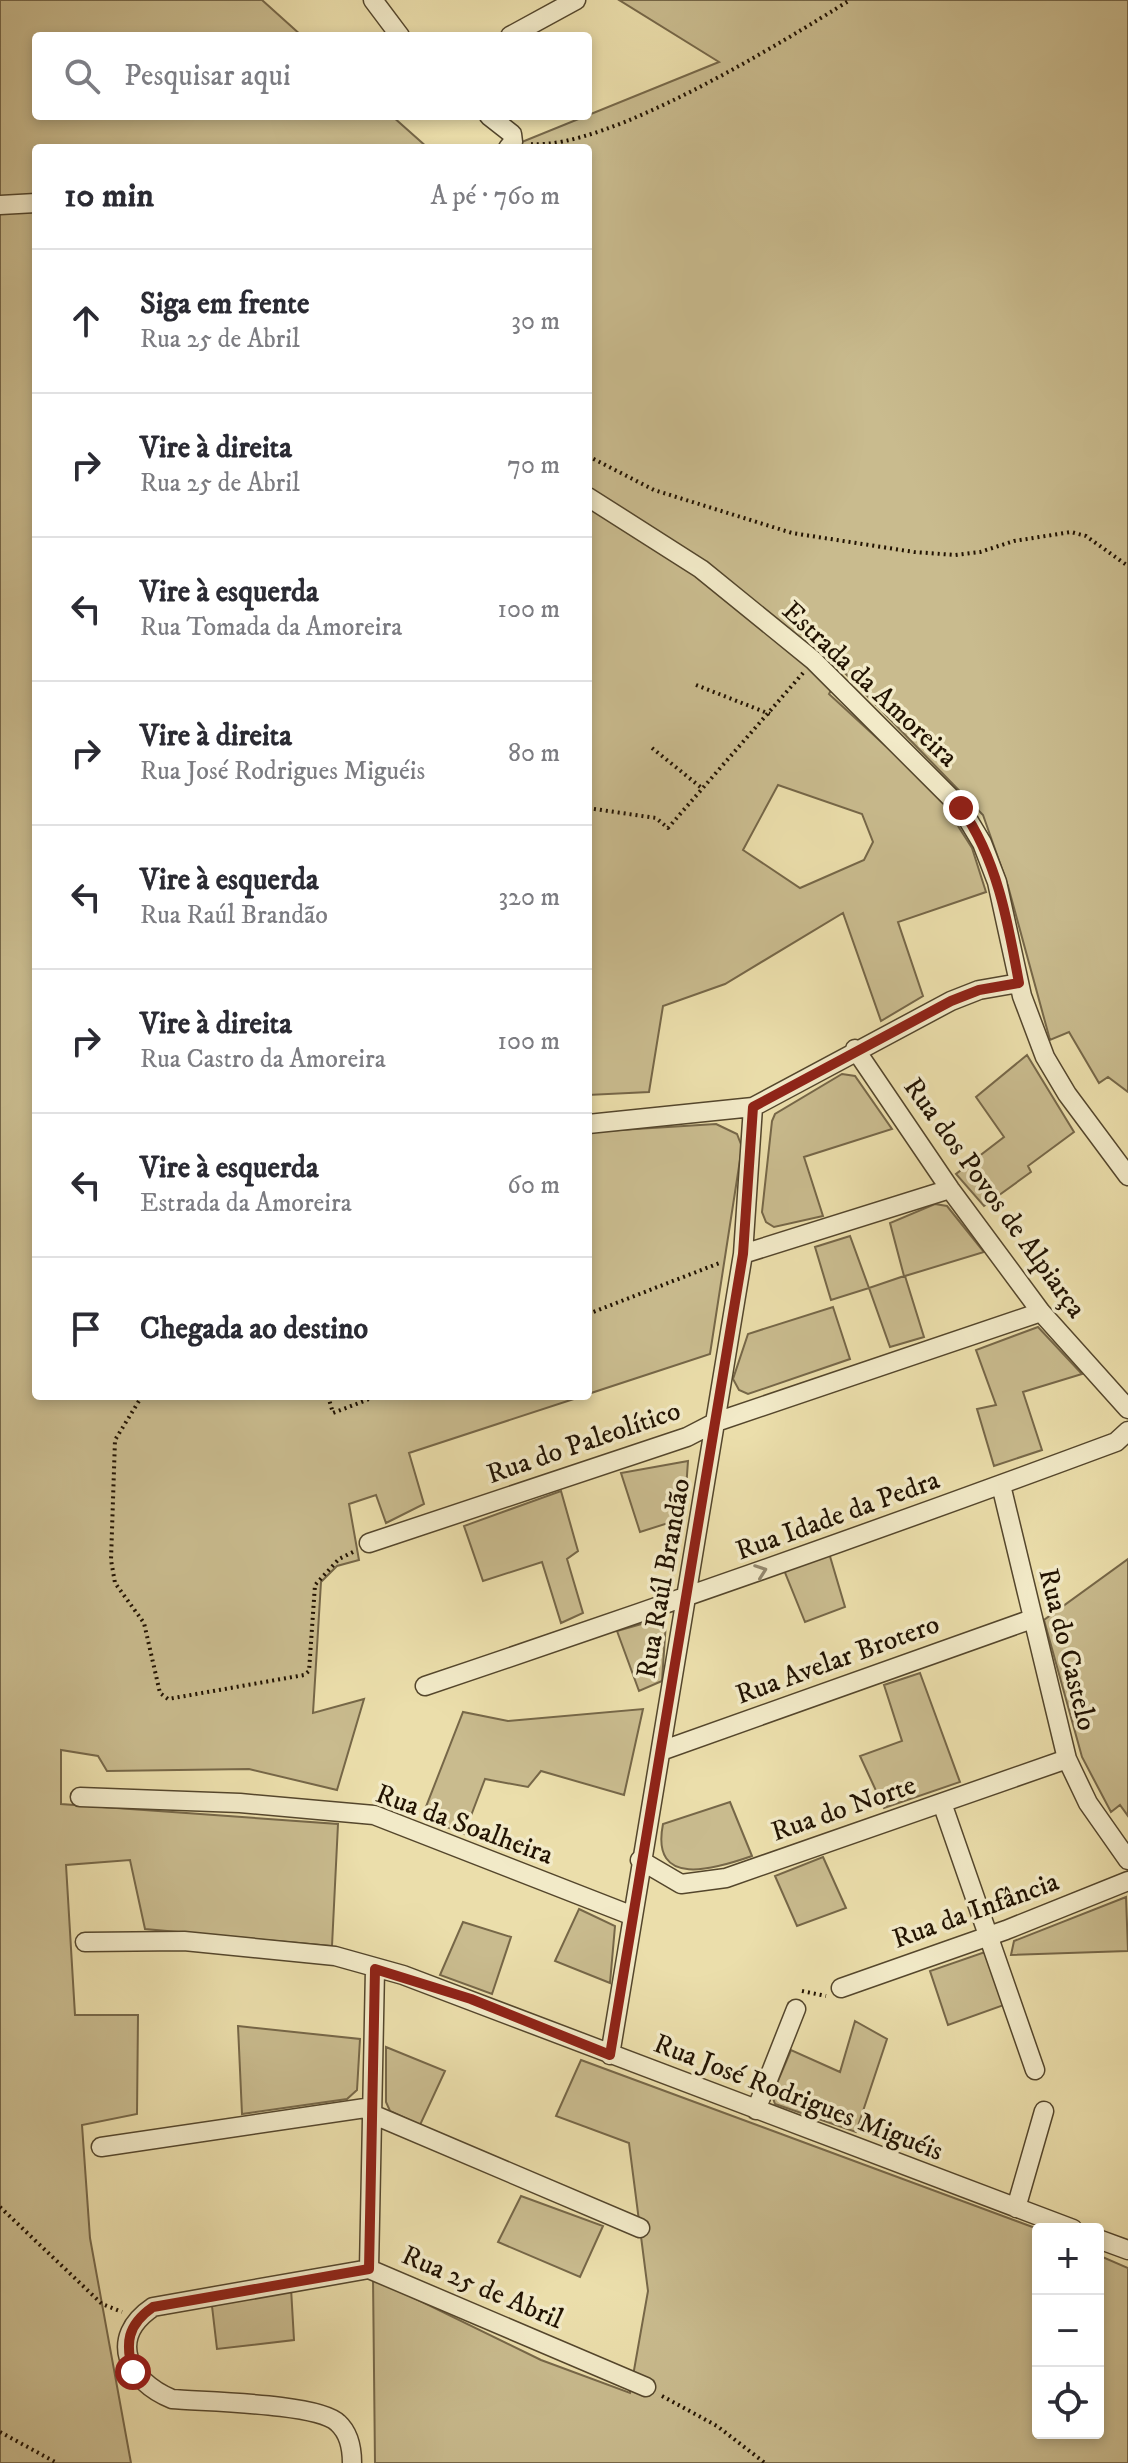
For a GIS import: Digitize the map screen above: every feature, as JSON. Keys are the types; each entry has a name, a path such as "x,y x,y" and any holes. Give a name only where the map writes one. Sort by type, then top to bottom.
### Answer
{"street":[{"path":"373,0 397,32"},
{"path":"517,32 576,0"},
{"path":"494,120 512,134 510,144"},
{"path":"0,205 32,203"},
{"name":"Estrada da Amoreira","path":"592,500 701,569 813,660 927,771 969,820 997,882 1031,1023 1055,1075 1128,1176"},
{"path":"592,1124 753,1107 855,1049 967,994 1019,983"},
{"name":"Rua dos Povos de Alpiarça","path":"855,1049 950,1189 1041,1312 1128,1409"},
{"name":"Rua Raúl Brandão","path":"610,2055 743,1254 753,1107"},
{"path":"743,1254 950,1189"},
{"name":"Rua do Paleolítico","path":"369,1543 687,1437 716,1422 1041,1312"},
{"name":"Rua Idade da Pedra","path":"425,1686 688,1598 1001,1485 1116,1442 1128,1431"},
{"name":"Rua do Castelo","path":"1001,1485 1067,1759 1088,1803 1128,1860"},
{"name":"Rua Avelar Brotero","path":"661,1751 1032,1619"},
{"name":"Rua do Norte","path":"640,1860 681,1884 726,1878 1067,1759"},
{"name":"Rua da Soalheira","path":"80,1797 240,1803 374,1815 633,1916"},
{"path":"942,1803 1035,2070"},
{"name":"Rua da Infância","path":"841,1988 989,1936 1128,1881"},
{"name":"Rua José Rodrigues Miguéis","path":"85,1942 184,1941 335,1956 471,1999 610,2055 1057,2223"},
{"path":"369,2269 375,1969"},
{"path":"756,2110 796,2009"},
{"path":"101,2147 372,2111 640,2228"},
{"path":"1016,2208 1044,2111"},
{"path":"1104,2241 1128,2250"},
{"name":"Rua 25 de Abril","path":"138,2318 153,2307 369,2269 646,2387"},
{"path":"138,2318 129,2335 127,2350 133,2372 151,2390 172,2399 313,2411 338,2422 351,2445 352,2463"}],"path":[{"path":"539,144 574,140 667,103 850,0"},
{"path":"592,458 654,490 792,533 955,555 1071,532 1086,536 1128,566"},
{"path":"592,809 656,818 668,828 770,714 813,660"},
{"path":"696,685 770,714"},
{"path":"652,748 703,789"},
{"path":"592,1312 743,1254"},
{"path":"140,1400 115,1440 112,1572 115,1583 144,1623 156,1682 160,1693 168,1699 304,1675 309,1671 318,1578 339,1559 369,1543"},
{"path":"329,1400 333,1413 367,1400"},
{"path":"796,2009 803,1989 834,1999 841,1988"},
{"path":"0,2207 102,2304 138,2318"},
{"path":"646,2387 717,2426 765,2463"},
{"path":"0,2432 57,2463"}],"shaded area":[{"path":"0,0 262,0 298,32 32,32 32,120 396,120 424,144 32,144 32,1400 571,1400 409,1453 424,1504 386,1523 376,1495 349,1504 359,1560 337,1566 321,1582 313,1713 364,1699 337,1790 249,1769 107,1771 98,1756 61,1750 61,1804 338,1824 332,1946 145,1929 130,1860 66,1865 75,2015 138,2015 137,2114 82,2125 90,2238 131,2463 0,2463"},
{"path":"619,0 1128,0 1128,1092 1108,1077 1099,1083 1069,1032 1050,1040 1008,886 983,815 842,670 829,694 937,793 972,848 986,892 898,922 923,996 881,1021 843,913 725,984 663,1006 649,1092 592,1095 592,144 517,144 576,120 592,120 592,114 719,62","holes":["778,785 862,814 873,842 864,860 800,888 743,850"]},
{"path":"1027,1055 1074,1132 1028,1166 1031,1172 984,1206 956,1174 1004,1137 976,1097"},
{"path":"842,1074 855,1076 892,1129 804,1157 823,1216 774,1227 766,1222 762,1212 775,1114"},
{"path":"716,1124 737,1134 742,1147 710,1354 592,1393 592,1132"},
{"path":"935,1204 947,1206 984,1252 905,1276 924,1337 890,1347 869,1288 904,1276 890,1223"},
{"path":"850,1236 869,1288 831,1300 815,1247"},
{"path":"833,1307 850,1359 748,1394 739,1390 733,1379 748,1334"},
{"path":"1038,1327 1082,1374 1023,1392 1042,1450 994,1466 977,1409 996,1405 976,1350"},
{"path":"688,1461 684,1518 640,1532 621,1473"},
{"path":"561,1491 578,1551 567,1559 583,1613 561,1623 542,1562 483,1581 464,1526"},
{"path":"829,1553 845,1607 805,1622 784,1570"},
{"path":"1128,1559 1128,1816 1120,1805 1111,1812 1082,1757 1044,1620"},
{"path":"659,1619 666,1622 662,1681 639,1691 617,1631"},
{"path":"920,1673 960,1782 884,1808 860,1756 902,1741 884,1685"},
{"path":"643,1709 624,1795 541,1771 528,1787 485,1779 464,1834 422,1817 463,1712 508,1721"},
{"path":"730,1802 752,1856 704,1869 676,1866 666,1858 662,1845 663,1824"},
{"path":"823,1857 846,1908 797,1926 775,1876"},
{"path":"1126,1897 1128,1951 1011,1955 1014,1941"},
{"path":"579,1909 615,1926 610,1983 555,1961"},
{"path":"463,1922 511,1937 492,1994 440,1975"},
{"path":"985,1952 1004,2005 948,2025 930,1971"},
{"path":"855,2021 887,2039 856,2132 775,2104 772,2095 791,2050 840,2072"},
{"path":"238,2026 360,2039 357,2090 347,2099 242,2114"},
{"path":"386,2047 445,2071 420,2125 390,2111 386,2102"},
{"path":"581,2060 1032,2227 1032,2439 1104,2439 1104,2258 1128,2268 1128,2463 375,2463 373,2278 541,2360 630,2393 648,2291 629,2143 556,2116"},
{"path":"521,2196 603,2226 580,2277 498,2242"},
{"path":"291,2288 294,2340 217,2349 212,2306"}],"route":[{"path":"133,2372 127,2350 129,2335 138,2318 153,2307 369,2269 375,1969 403,1975 471,1999 610,2055 639,1862 688,1598 743,1254 753,1107 855,1049 951,1001 979,990 1019,983 997,882 976,831 961,808"}]}
